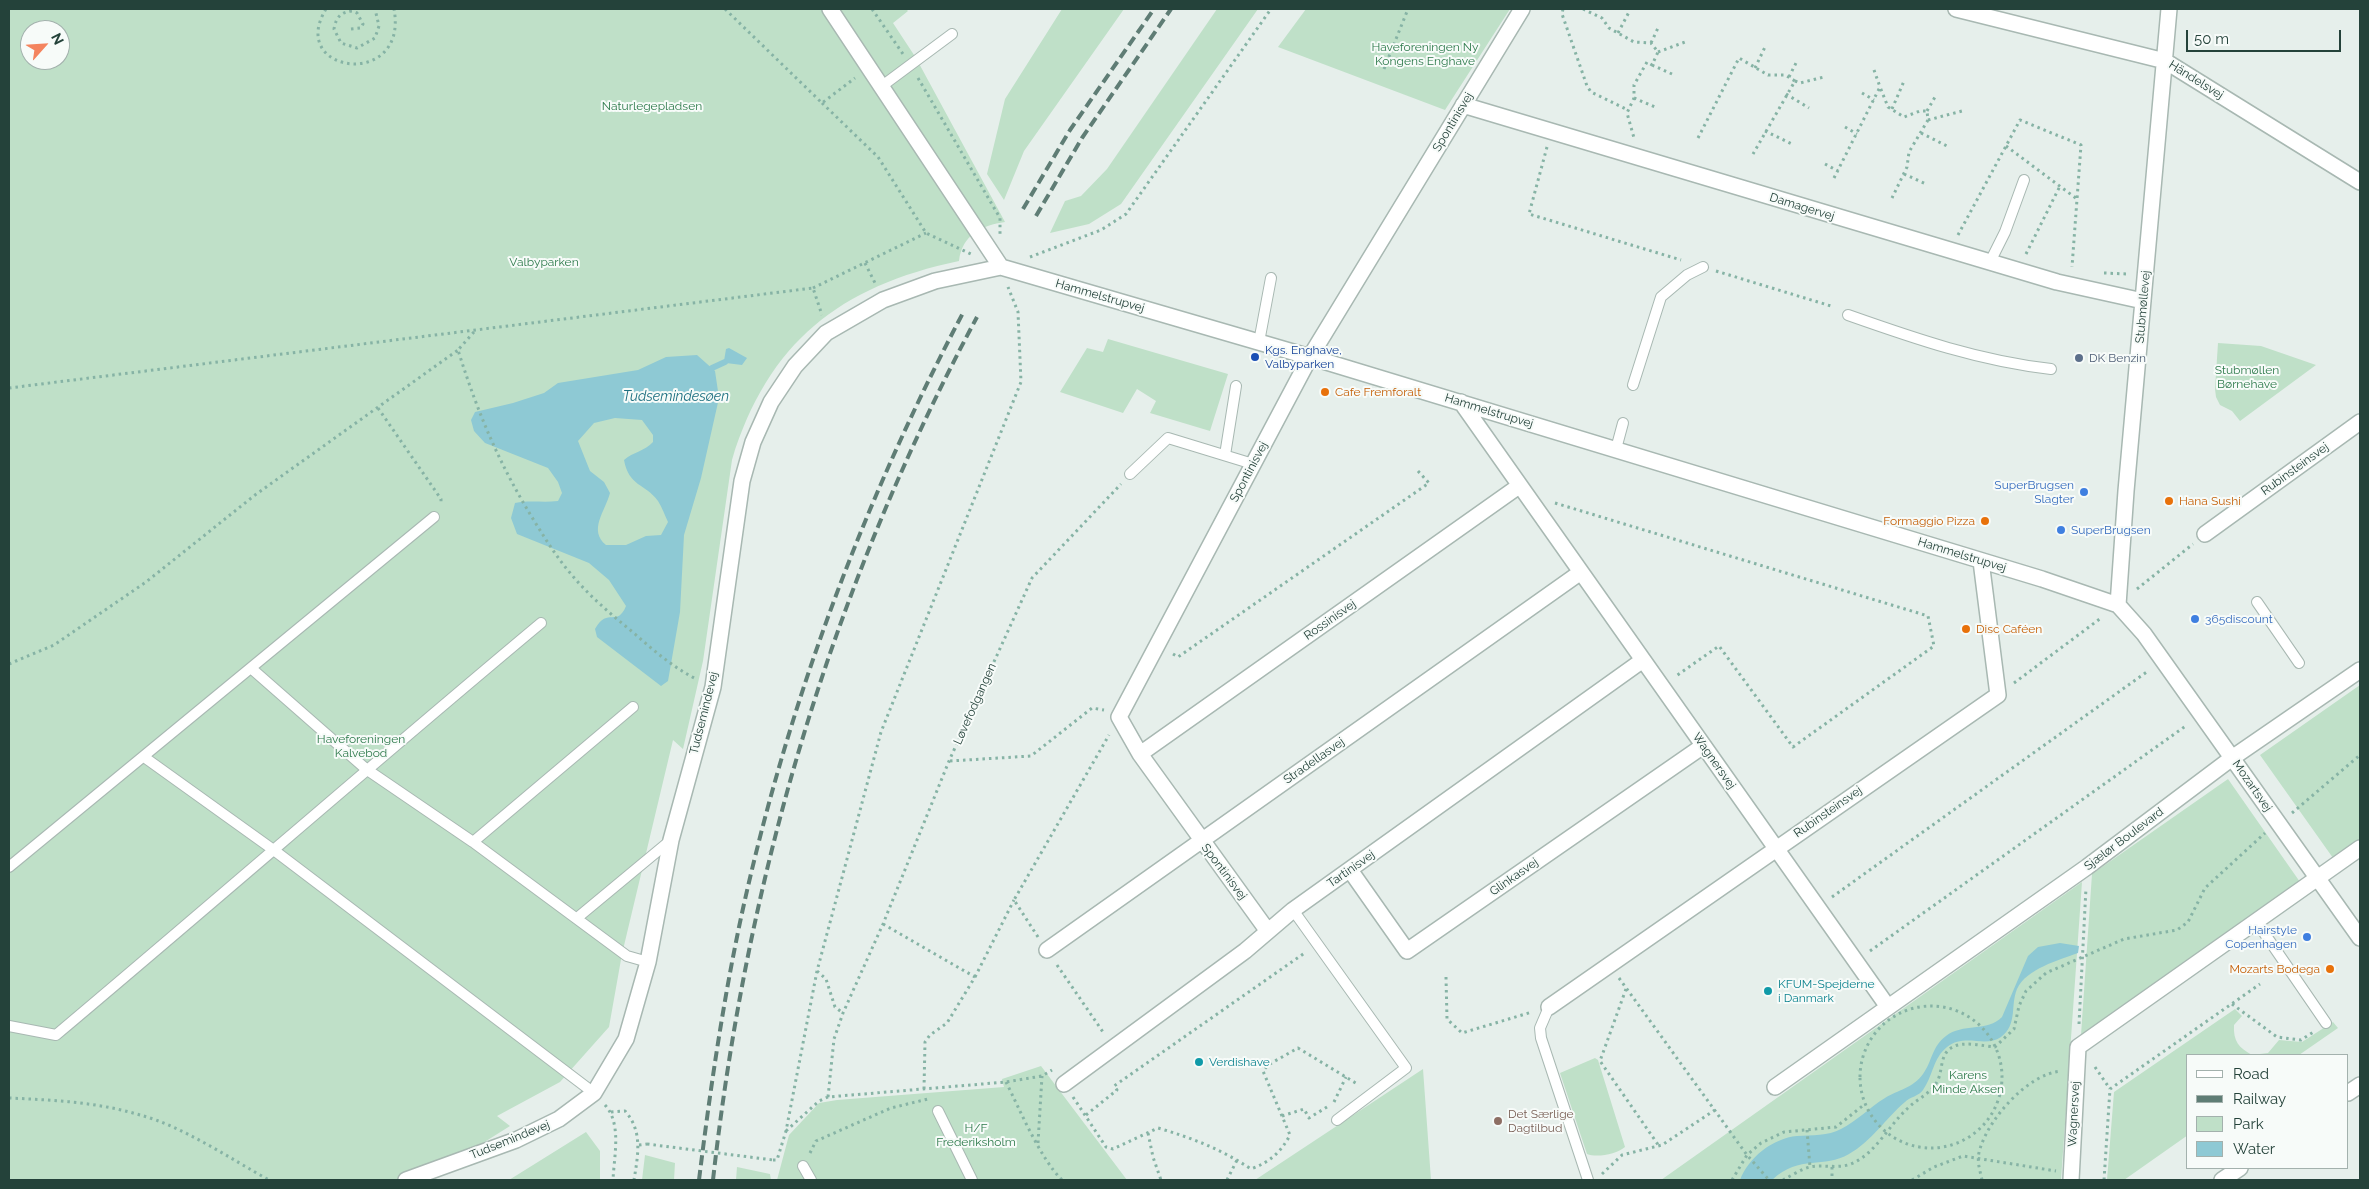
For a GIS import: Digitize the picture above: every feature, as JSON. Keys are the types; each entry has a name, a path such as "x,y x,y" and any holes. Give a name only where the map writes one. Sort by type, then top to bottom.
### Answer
{"street":[{"path":"830,9 1001,267"},
{"name":"Spontinisvej","path":"1267,930 1140,754 1119,717 1310,357 1522,9"},
{"name":"Händelsvej","path":"1956,9 2165,61 2360,182"},
{"name":"Stubmøllevej","path":"2118,605 2169,9"},
{"name":"Damagervej","path":"1463,105 2084,290 2143,301"},
{"name":"Tudsemindevej","path":"412,1179 516,1140 560,1119 594,1093 626,1038 648,962 671,840 712,687 742,482 753,442 771,402 795,366 826,333 882,300 936,281 1001,267"},
{"name":"Hammelstrupvej","path":"1001,267 1461,402 1981,561 2118,605"},
{"name":"Wagnersvej","path":"1461,402 1888,1007"},
{"name":"Rubinsteinsvej","path":"2205,534 2360,422"},
{"name":"Rossinisvej","path":"1140,754 1523,490"},
{"path":"1981,561 1998,695"},
{"name":"Stradellasvej","path":"1048,950 1581,572"},
{"name":"Mozartsvej","path":"2118,605 2144,634 2163,660 2360,938"},
{"name":"Tartinisvej","path":"1064,1084 1245,950 1293,910 1643,660"},
{"name":"Sjælør Boulevard","path":"1888,1007 2087,867 2320,694 2360,670"},
{"name":"Rubinsteinsvej","path":"1549,1007 1775,848 1998,695"},
{"name":"Glinkasvej","path":"1350,870 1407,951 1703,746"},
{"path":"2078,1047 2360,848"},
{"path":"1774,1087 1888,1007"},
{"name":"Wagnersvej","path":"2071,1177 2078,1047"},
{"path":"2349,1092 2360,1084"},
{"path":"2222,1180 2238,1169"}],"lane":[{"path":"882,86 952,34"},
{"path":"1990,262 2024,180"},
{"path":"1633,385 1661,297 1686,276 1703,267"},
{"path":"1259,342 1271,278"},
{"path":"1848,315 1943,348 2024,366 2052,369"},
{"path":"1225,455 1236,386"},
{"path":"1616,449 1622,423"},
{"path":"1130,474 1168,438 1253,464"},
{"path":"9,867 252,669 434,517"},
{"path":"2257,602 2298,662"},
{"path":"9,1026 56,1035 275,851 366,769 541,622"},
{"path":"252,669 366,769 473,842 627,956 648,962"},
{"path":"473,842 632,707"},
{"path":"144,756 275,851 594,1093"},
{"path":"577,918 671,840"},
{"path":"1293,910 1406,1068 1337,1120"},
{"path":"2256,922 2326,1023"},
{"path":"1549,1007 1540,1028 1541,1038 1588,1180"},
{"path":"938,1112 972,1180"},
{"path":"803,1166 811,1180"}],"path":[{"path":"326,9 317,26 320,44 325,52 340,64 352,65 370,62 379,57 392,42 396,22 394,9"},
{"path":"351,29 361,28 363,24 361,19 352,11 345,12 337,18 334,24 337,39 352,48 362,46 375,38 379,26 374,9"},
{"path":"725,9 878,157 926,233 974,256"},
{"path":"872,9 910,64 1000,218 1000,238"},
{"path":"639,1145 647,1144 777,1160 786,1131 817,971 881,732 1021,382 1018,312 1001,267 1102,230 1126,214 1271,9"},
{"path":"1384,69 1408,9"},
{"path":"1563,9 1562,14 1587,86 1591,92 1628,110"},
{"path":"1583,9 1591,10 1602,18 1609,28 1634,42 1650,43 1658,52"},
{"path":"1618,33 1629,12"},
{"path":"1650,43 1658,28"},
{"path":"1652,65 1658,52 1685,42"},
{"path":"1755,68 1765,47"},
{"path":"1698,138 1739,58 1768,75 1784,75 1800,83 1824,77"},
{"path":"1630,155 1634,138 1628,110 1634,98 1634,85 1646,62 1672,74"},
{"path":"1789,78 1796,63"},
{"path":"822,103 870,68"},
{"path":"1874,70 1888,107 1904,117 1920,111 1927,111"},
{"path":"1753,154 1795,81"},
{"path":"1892,109 1904,81"},
{"path":"1834,178 1880,87"},
{"path":"1862,93 1874,100"},
{"path":"1786,94 1809,108"},
{"path":"1892,198 1904,174 1909,152 1928,120 1927,111 1935,97"},
{"path":"1634,98 1655,107"},
{"path":"1928,120 1962,111"},
{"path":"1845,127 1857,134"},
{"path":"1765,131 1792,144"},
{"path":"1553,132 1529,214 1831,306"},
{"path":"1921,132 1947,146"},
{"path":"2006,146 2077,199"},
{"path":"1826,164 1838,171"},
{"path":"1904,174 1926,184"},
{"path":"2026,254 2060,186"},
{"path":"1959,232 1967,235"},
{"path":"9,388 812,288 926,233"},
{"path":"1998,245 2035,256"},
{"path":"865,263 882,300"},
{"path":"2063,264 2079,269"},
{"path":"2099,272 2146,275"},
{"path":"812,288 826,333"},
{"path":"9,664 54,645 146,582 255,495 458,350 475,331"},
{"path":"458,350 474,400 498,457 517,493 555,553 571,574 611,614 676,668 712,687"},
{"path":"378,408 441,498 442,506 434,517"},
{"path":"1156,647 1178,657 1429,484 1417,470"},
{"name":"Løvefodgangen","path":"828,1097 834,1040 843,1012 883,924 949,761 1032,578 1130,474"},
{"path":"1523,490 1928,616 1934,646 1793,747 1719,646 1661,686"},
{"path":"1998,695 2118,605 2205,534"},
{"path":"1817,907 2163,660"},
{"path":"924,1089 925,1042 930,1035 947,1023 975,977 1014,900 1122,712 1092,708 1031,756 949,761"},
{"path":"1855,961 2201,714"},
{"path":"1783,1180 1809,1165 1832,1167 1855,1162 1877,1144 1885,1131 1909,1106 1925,1096 1932,1088 1938,1080 1944,1055 1949,1049 1956,1045 1995,1047 2014,1030 2026,991 2046,973 2124,939 2176,930 2188,922 2206,888 2258,838 2279,824 2360,756"},
{"path":"2078,1047 2087,867"},
{"path":"1014,900 1114,1046"},
{"path":"883,924 975,977"},
{"path":"1086,1115 1118,1090 1114,1086 1317,944"},
{"path":"1609,965 1748,1157 1769,1180"},
{"path":"817,971 826,979 834,1007 843,1012"},
{"path":"1446,977 1447,1019 1462,1032 1549,1007"},
{"path":"2104,1180 2110,1089 2260,984"},
{"path":"1626,988 1600,1061 1659,1146"},
{"path":"2232,1004 2277,1037 2301,1040 2326,1023"},
{"path":"1926,1007 1943,1008 1959,1012 1980,1026 1995,1047 2000,1060 2002,1075 1997,1104 1990,1118 1968,1138 1940,1148 1911,1146 1885,1131 1874,1119 1866,1104 1860,1083 1862,1061 1866,1050 1878,1031 1902,1013 1926,1007"},
{"path":"1095,1038 1103,1032"},
{"path":"1048,1072 1064,1084 1106,1147 1113,1149 1158,1128 1199,1140 1251,1169 1282,1150 1290,1135 1263,1071 1268,1065 1298,1048 1366,1088 1371,1094"},
{"path":"786,1131 819,1101 828,1097 1006,1082 1042,1076 1056,1066"},
{"path":"1982,1180 1979,1150 1989,1131 2012,1100 2027,1085 2042,1075 2077,1070"},
{"path":"1038,1143 1042,1076"},
{"path":"1282,1116 1304,1109 1309,1118 1335,1102 1346,1077"},
{"path":"1006,1082 1055,1173 1062,1180"},
{"path":"594,1093 611,1112 615,1122 613,1180"},
{"path":"9,1098 94,1104 142,1115 202,1142 269,1180"},
{"path":"803,1166 816,1141 891,1108 931,1098"},
{"path":"1732,1180 1748,1157 1761,1143 1784,1132 1836,1126 1866,1104"},
{"path":"1594,1180 1622,1155 1659,1146 1714,1110"},
{"path":"611,1112 626,1111 632,1119 639,1145 634,1180"},
{"path":"1807,1130 1809,1165"},
{"path":"1148,1133 1153,1157 1161,1180"},
{"path":"1912,1180 1934,1167 1963,1156 1979,1157 2071,1177"},
{"path":"1227,1180 1237,1160"},
{"path":"1832,1167 1832,1180"}],"green space":[{"path":"9,9 906,9 908,11 893,23 916,58 1005,222 997,223 974,233 964,244 959,261 917,272 878,286 844,304 814,326 788,352 766,383 747,419 732,460 703,661 683,749 673,740 622,954 609,1027 560,1082 497,1116 510,1126 424,1180 9,1180"},
{"path":"1062,9 1124,9 1024,151 1004,200 987,174 1005,99"},
{"path":"1217,9 1258,9 1121,204 1089,224 1050,233 1065,201 1081,196 1107,169"},
{"name":"Haveforeningen Ny Kongens Enghave","path":"1306,9 1510,9 1445,110 1278,47"},
{"path":"1108,339 1228,374 1210,431 1150,413 1156,401 1137,389 1123,413 1060,392 1087,348 1103,352"},
{"name":"Stubmøllen Børnehave","path":"2218,343 2261,346 2316,365 2240,421 2232,411 2220,405 2216,397"},
{"path":"2360,685 2360,839 2333,858 2260,755"},
{"path":"2228,779 2300,882 2081,1035 2092,874"},
{"name":"Karens Minde Aksen","path":"2082,882 2061,1180 1661,1180"},
{"path":"2235,1009 2242,1016 2234,1025 2234,1031 2240,1047 2250,1054 2186,1054 2186,1136 2124,1180 2107,1180 2114,1092"},
{"path":"2333,1022 2338,1028 2300,1054 2260,1054 2268,1053 2279,1040 2302,1042"},
{"path":"1595,1058 1598,1060 1625,1147 1617,1152 1601,1155 1587,1154 1560,1073"},
{"name":"H/F Frederiksholm","path":"1041,1066 1127,1180 777,1180 789,1135 819,1103 1004,1087 1002,1079"},
{"path":"1423,1069 1431,1180 1255,1180"},
{"path":"586,1132 600,1151 600,1180 509,1180"},
{"path":"645,1155 675,1163 674,1180 642,1180"},
{"path":"737,1167 770,1174 771,1180 736,1180"}],"water":[{"path":"729,348 747,358 742,365 726,363 724,361 726,349"},
{"name":"Tudsemindesøen","path":"697,355 715,371 719,398 701,478 684,535 680,612 668,681 661,686 597,637 595,629 600,622 608,617 619,616 626,606 609,580 589,563 517,534 511,518 515,503 558,501 562,493 558,482 548,468 485,443 474,431 471,420 475,412 544,393 558,383 638,370 666,357","holes":["615,418 642,420 653,435 653,442 624,460 626,469 634,480 658,501 668,522 661,535 646,536 626,545 606,545 598,533 598,527 610,493 604,482 590,471 578,441 594,423"]},
{"path":"2060,943 2079,946 2078,953 2044,966 2021,982 2015,995 2012,1021 2006,1032 1995,1040 1961,1041 1947,1047 1939,1056 1921,1092 1905,1102 1857,1149 1830,1161 1792,1167 1772,1180 1740,1180 1755,1157 1771,1145 1797,1136 1825,1134 1836,1131 1853,1122 1885,1098 1915,1083 1926,1069 1938,1044 1946,1036 1952,1032 1996,1022 2002,1017 2028,956 2038,947"}],"waterway":[{"path":"712,368 725,362"}],"railway":[{"path":"1023,209 1070,130 1154,9"},
{"path":"1036,216 1082,138 1171,9"},
{"path":"699,1180 718,1046 735,946 761,835 782,757 806,680 862,529 894,455 964,311"},
{"path":"713,1180 728,1066 748,955 773,844 803,736 839,629 879,523 925,419 977,317"}],"place":[{"name":"Kgs. Enghave, Valbyparken","path":"1255,357"},
{"name":"DK Benzin","path":"2079,358"},
{"name":"Cafe Fremforalt","path":"1325,392"},
{"name":"SuperBrugsen Slagter","path":"2084,492"},
{"name":"Hana Sushi","path":"2169,501"},
{"name":"Formaggio Pizza","path":"1985,521"},
{"name":"SuperBrugsen","path":"2061,530"},
{"name":"365discount","path":"2195,619"},
{"name":"Disc Caféen","path":"1966,629"},
{"name":"Hairstyle Copenhagen","path":"2307,937"},
{"name":"Mozarts Bodega","path":"2330,969"},
{"name":"KFUM-Spejderne i Danmark","path":"1768,991"},
{"name":"Verdishave","path":"1199,1062"},
{"name":"Det Særlige Dagtilbud","path":"1498,1121"}],"park label":[{"name":"Naturlegepladsen","path":"652,106"},
{"name":"Valbyparken","path":"544,262"},
{"name":"Haveforeningen Kalvebod","path":"361,746"}]}
